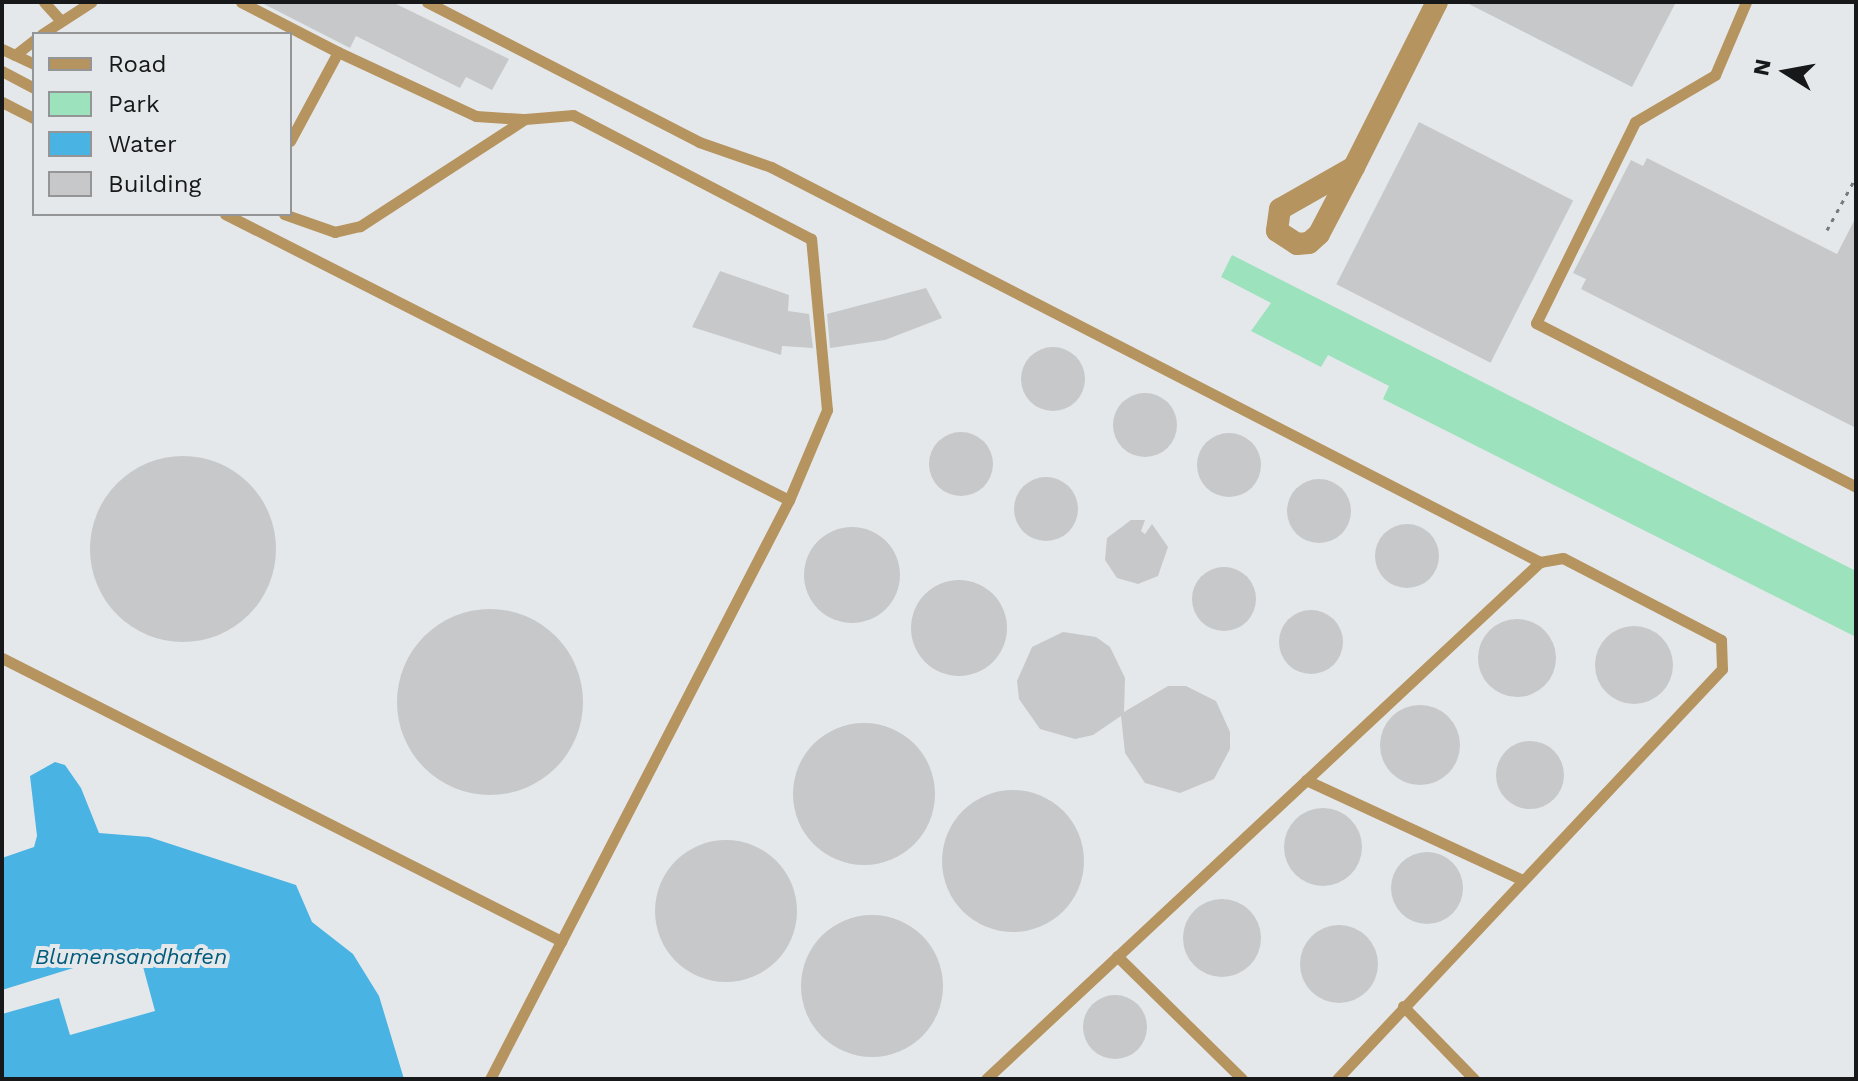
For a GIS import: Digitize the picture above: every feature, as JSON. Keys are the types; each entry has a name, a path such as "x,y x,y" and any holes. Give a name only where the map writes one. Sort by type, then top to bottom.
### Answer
{"street":[{"path":"1354,167 1437,2"}],"lane":[{"path":"44,2 61,21"},
{"path":"45,32 91,2"},
{"path":"241,2 338,52 476,116 525,119 573,115 811,239 827,410 789,500 490,1079"},
{"path":"427,2 699,142 771,167 1540,562"},
{"path":"1746,2 1715,75 1635,122 1536,323 1856,487"},
{"path":"15,55 32,42"},
{"path":"2,49 32,63"},
{"path":"292,137 338,52"},
{"path":"2,71 32,87"},
{"path":"2,102 32,117"},
{"path":"290,216 335,232 360,226 525,119"},
{"path":"229,216 789,500"},
{"path":"986,1079 1540,562 1563,558 1721,640 1722,669 1337,1079"},
{"path":"2,658 561,941"},
{"path":"1306,780 1522,880"},
{"path":"1117,956 1242,1079"},
{"path":"1403,1006 1474,1079"}],"path":[{"path":"1827,230 1856,177"}],"green space":[{"path":"1232,255 1856,571 1856,637 1383,399 1389,386 1328,355 1321,367 1251,331 1271,303 1221,277"}],"water":[{"name":"Blumensandhafen","path":"55,762 65,765 81,788 99,833 149,837 296,885 312,922 353,954 379,996 404,1079 2,1079 2,858 34,847 37,836 30,776"}],"pier":[{"path":"138,948 155,1011 70,1035 59,998 2,1014 2,990"}],"building":[{"path":"260,2 392,2 509,59 492,90 466,77 460,88 356,36 350,48"},
{"path":"1465,2 1676,2 1632,87"},
{"path":"1419,122 1573,201 1491,363 1336,284"},
{"path":"1647,158 1837,254 1856,217 1856,428 1581,289 1586,279 1573,273 1631,160 1643,166"},
{"path":"720,271 789,295 788,311 809,314 813,348 782,346 781,355 692,327"},
{"path":"926,288 942,318 885,340 830,348 827,314"},
{"path":"1047,347 1059,347 1076,356 1083,367 1083,391 1076,402 1059,411 1047,411 1035,406 1026,397 1021,385 1021,373 1026,361 1035,352"},
{"path":"1139,393 1151,393 1168,402 1175,413 1175,437 1168,448 1151,457 1139,457 1127,452 1118,443 1113,431 1113,419 1118,407 1127,398"},
{"path":"955,432 967,432 984,441 991,452 991,476 984,487 967,496 955,496 943,491 934,482 929,470 929,458 934,446 943,437"},
{"path":"1223,433 1235,433 1252,442 1259,453 1259,477 1252,488 1235,497 1223,497 1211,492 1202,483 1197,471 1197,459 1202,447 1211,438"},
{"path":"183,456 219,463 249,483 269,513 276,549 269,585 249,615 219,635 183,642 147,635 117,615 97,585 90,549 97,513 117,483 147,463"},
{"path":"1040,477 1052,477 1069,486 1076,497 1076,521 1069,532 1052,541 1040,541 1028,536 1019,527 1014,515 1014,503 1019,491 1028,482"},
{"path":"1313,479 1325,479 1342,488 1349,499 1349,523 1342,534 1325,543 1313,543 1301,538 1292,529 1287,517 1287,505 1292,493 1301,484"},
{"path":"1131,520 1145,520 1141,531 1145,534 1152,524 1168,547 1158,576 1138,584 1117,578 1105,560 1107,538"},
{"path":"1401,524 1413,524 1430,533 1437,544 1437,568 1430,579 1413,588 1401,588 1389,583 1380,574 1375,562 1375,550 1380,538 1389,529"},
{"path":"852,527 871,530 886,541 897,556 900,575 897,594 886,609 871,620 852,623 833,620 818,609 807,594 804,575 807,556 818,541 833,530"},
{"path":"1218,567 1230,567 1247,576 1254,587 1254,611 1247,622 1230,631 1218,631 1206,626 1197,617 1192,605 1192,593 1197,581 1206,572"},
{"path":"950,580 968,580 986,588 999,601 1007,619 1004,647 986,668 968,676 950,676 932,668 919,655 911,637 911,619 919,601 932,588"},
{"path":"490,609 508,610 526,616 556,636 576,666 582,684 582,720 576,738 556,768 526,788 508,794 490,795 472,794 454,788 424,768 404,738 398,720 397,702 398,684 404,666 424,636 454,616 472,610"},
{"path":"1305,610 1317,610 1334,619 1341,630 1341,654 1334,665 1317,674 1305,674 1293,669 1284,660 1279,648 1279,636 1284,624 1293,615"},
{"path":"1509,619 1525,619 1539,625 1550,636 1556,658 1550,680 1539,691 1525,697 1509,697 1495,691 1484,680 1478,666 1478,650 1484,636 1495,625"},
{"path":"1626,626 1642,626 1656,632 1667,643 1673,665 1667,687 1656,698 1642,704 1626,704 1612,698 1601,687 1595,673 1595,657 1601,643 1612,632"},
{"path":"1063,632 1096,637 1110,647 1125,678 1124,712 1168,686 1186,686 1216,701 1230,732 1230,749 1214,779 1180,793 1145,783 1125,753 1121,716 1093,735 1075,739 1040,729 1019,699 1017,681 1032,647"},
{"path":"1420,705 1435,708 1448,717 1457,730 1460,745 1457,760 1448,773 1435,782 1420,785 1405,782 1392,773 1383,760 1380,745 1383,730 1392,717 1405,708"},
{"path":"864,723 891,729 914,744 929,767 935,794 929,821 914,844 891,859 864,865 837,859 814,844 799,821 793,794 799,767 814,744 837,729"},
{"path":"1530,741 1554,751 1564,775 1554,799 1530,809 1506,799 1496,775 1506,751"},
{"path":"1013,790 1040,795 1063,811 1079,834 1084,861 1079,888 1063,911 1040,927 1013,932 986,927 963,911 947,888 942,861 947,834 963,811 986,795"},
{"path":"1315,808 1331,808 1345,814 1356,825 1362,847 1356,869 1345,880 1331,886 1315,886 1301,880 1290,869 1284,855 1284,839 1290,825 1301,814"},
{"path":"726,840 753,845 776,861 792,884 797,911 792,938 776,961 753,977 726,982 699,977 676,961 660,938 655,911 660,884 676,861 699,845"},
{"path":"1427,852 1447,858 1457,868 1463,888 1457,908 1447,918 1427,924 1407,918 1397,908 1391,888 1397,868 1407,858"},
{"path":"1214,899 1230,899 1244,905 1255,916 1261,938 1255,960 1244,971 1230,977 1214,977 1200,971 1189,960 1183,946 1183,930 1189,916 1200,905"},
{"path":"872,915 899,920 922,936 938,959 943,986 938,1013 922,1036 899,1052 872,1057 845,1052 822,1036 806,1013 801,986 806,959 822,936 845,920"},
{"path":"1331,925 1347,925 1361,931 1372,942 1378,964 1372,986 1361,997 1347,1003 1331,1003 1317,997 1306,986 1300,972 1300,956 1306,942 1317,931"},
{"path":"1109,995 1121,995 1138,1004 1145,1015 1145,1039 1138,1050 1121,1059 1109,1059 1097,1054 1088,1045 1083,1033 1083,1021 1088,1009 1097,1000"}]}
